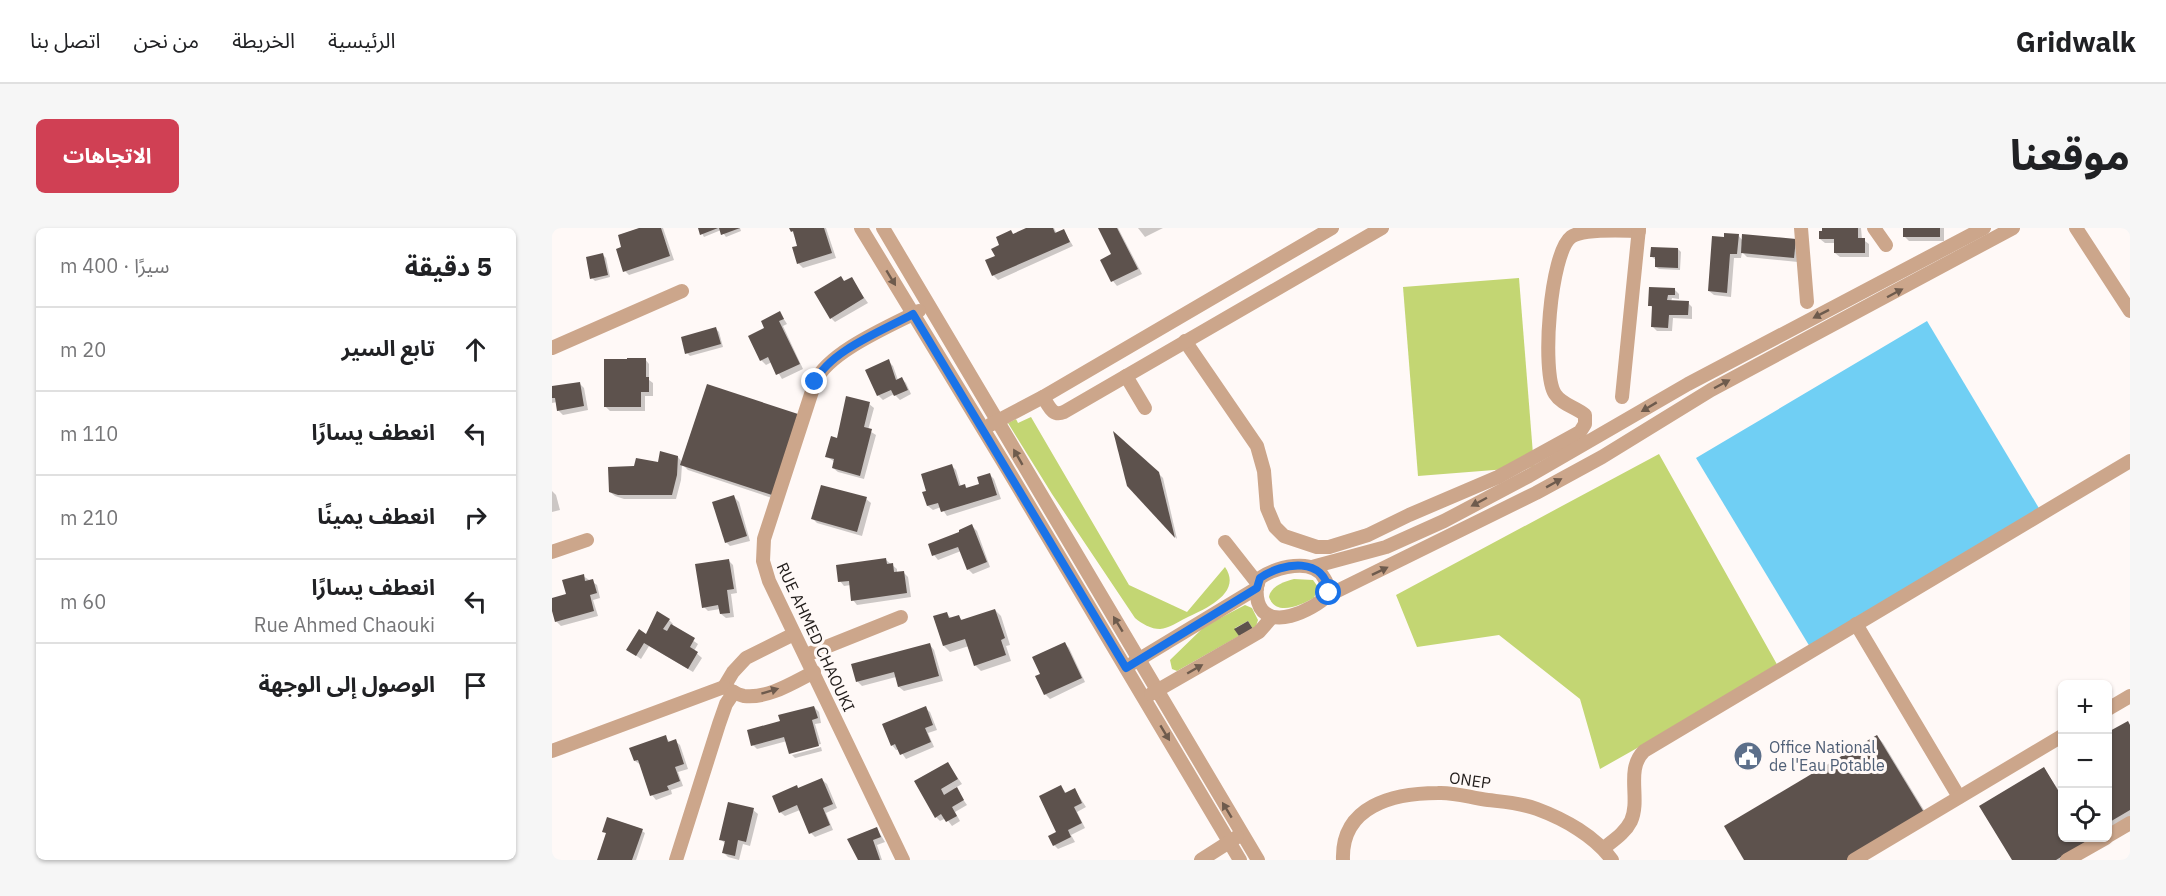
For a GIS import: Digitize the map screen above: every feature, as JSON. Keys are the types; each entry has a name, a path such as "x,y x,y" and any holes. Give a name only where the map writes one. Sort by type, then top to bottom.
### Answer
{"street":[{"path":"861,228 1240,860"},
{"path":"883,228 1258,860"},
{"path":"983,429 1043,397 1332,228"},
{"path":"1043,397 1054,412 1059,414 1382,228"},
{"path":"1801,228 1807,302"},
{"path":"1874,228 1886,245"},
{"path":"1126,668 1257,586 1263,577 1274,571 1312,567 1386,548 1444,521 1528,476 1688,384 1984,228"},
{"path":"1225,542 1257,586 1259,605 1263,610 1272,617 1285,617 1296,613 1536,493 1602,457 1712,390 2013,228"},
{"path":"2076,228 2128,301"},
{"path":"1185,341 1257,446 1264,471 1267,508 1275,527 1279,532 1295,540 1317,547 1329,547 1368,535 1498,477 1580,432 1585,424 1585,415 1567,405 1555,394 1550,382 1549,333 1554,277 1563,249 1572,236 1582,233 1639,230 1622,397"},
{"path":"552,348 682,291"},
{"name":"RUE AHMED CHAOUKI","path":"903,860 766,574 763,547 815,382 824,368 838,357 930,305"},
{"path":"1126,376 1145,408"},
{"path":"1608,854 1632,818 1635,763 1644,751 2130,461"},
{"path":"552,552 587,540"},
{"path":"1312,567 1318,570 1324,578 1328,596"},
{"path":"806,655 901,617"},
{"path":"1144,698 1259,632 1272,617"},
{"path":"1856,624 1959,797"},
{"path":"676,860 726,704 733,672 746,658 794,634"},
{"path":"552,751 729,690 744,696 763,694 814,672"},
{"path":"2112,707 2130,696"},
{"path":"1854,860 2058,738"},
{"name":"ONEP","path":"1343,860 1343,847 1347,833 1356,817 1366,809 1396,799 1438,793 1522,804 1537,809 1557,817 1608,854"},
{"path":"2112,834 2130,824"},
{"path":"1201,860 1242,834"},
{"path":"2067,860 2098,842"}],"green space":[{"path":"1519,278 1534,467 1418,476 1403,287"},
{"path":"1031,417 1129,585 1187,612 1225,567 1229,576 1226,592 1203,610 1163,628 1150,627 1135,618 1052,494 1008,423 1016,419 1018,423"},
{"path":"1659,454 1779,668 1600,769 1580,699 1499,635 1417,647 1396,595"},
{"path":"1294,579 1313,580 1318,587 1314,598 1289,608 1277,607 1269,597 1270,593 1275,587"},
{"path":"1245,605 1252,608 1258,620 1253,629 1248,621 1235,628 1239,636 1177,671 1172,669 1170,660 1205,626"}],"water":[{"path":"1927,321 2040,510 1810,647 1696,458"}],"building":[{"path":"639,228 661,228 670,256 623,272 616,249 621,247 618,235"},
{"path":"698,228 718,228 700,235"},
{"path":"719,228 740,228 721,235"},
{"path":"789,228 824,228 832,253 797,264 792,247 797,246 793,231 791,232"},
{"path":"1026,228 1053,228 1055,233 1064,229 1070,242 992,276 985,260 995,256 991,249 999,245 996,237 1011,230 1013,234"},
{"path":"1098,228 1117,228 1138,269 1111,282 1100,260 1111,254"},
{"path":"1822,228 1858,228 1858,238 1865,238 1865,253 1834,253 1834,239 1819,239 1819,231 1822,231"},
{"path":"1903,228 1940,228 1940,237 1903,237"},
{"path":"1724,233 1739,234 1737,254 1730,254 1727,293 1708,291 1712,236 1724,237"},
{"path":"1742,234 1796,239 1794,258 1741,253"},
{"path":"1651,247 1678,248 1678,268 1655,267 1655,257 1650,257"},
{"path":"603,253 608,275 590,279 586,257"},
{"path":"841,276 844,281 852,277 864,298 830,319 814,292"},
{"path":"1649,287 1675,288 1675,295 1668,295 1667,300 1689,301 1688,315 1669,315 1668,328 1651,327 1652,306 1648,306"},
{"path":"780,311 784,319 779,321 800,364 776,375 768,357 760,361 748,336 764,328 761,321"},
{"path":"716,327 721,344 685,354 681,337"},
{"path":"646,358 649,392 641,392 641,407 604,407 604,359"},
{"path":"889,359 896,380 902,377 908,390 894,396 891,390 877,396 865,370"},
{"path":"580,382 584,406 557,411 555,398 552,398 552,386"},
{"path":"707,384 798,414 772,495 680,465"},
{"path":"846,396 870,402 864,427 872,429 860,476 832,468 834,459 825,457 831,436 837,438"},
{"path":"1113,431 1159,472 1175,538 1127,486"},
{"path":"660,451 678,456 677,475 672,495 618,495 609,492 608,467 634,466 636,458 658,462"},
{"path":"952,464 959,486 965,484 966,488 979,484 977,477 990,473 997,495 941,512 938,503 927,506 922,492 926,491 921,474"},
{"path":"821,485 867,497 857,532 811,519"},
{"path":"734,495 747,536 725,543 712,502"},
{"path":"972,524 987,562 967,570 958,547 932,556 928,544 959,532"},
{"path":"886,558 887,564 893,563 894,572 904,571 907,593 851,601 849,581 838,582 836,565"},
{"path":"729,559 734,589 727,590 730,613 720,614 718,605 702,608 695,564"},
{"path":"584,574 585,581 593,579 597,593 590,595 594,611 555,622 552,598 566,594 562,580"},
{"path":"995,609 1005,638 1001,640 1006,655 974,666 965,639 943,646 933,616 947,612 949,618 959,615 961,620"},
{"path":"657,611 670,619 663,629 667,631 671,624 695,638 690,647 698,652 688,669 644,643 636,656 626,650 639,629 646,634"},
{"path":"1248,621 1253,629 1239,636 1234,629"},
{"path":"1065,642 1082,678 1044,695 1035,676 1040,674 1032,657"},
{"path":"930,643 939,676 898,687 894,672 856,682 851,664"},
{"path":"814,706 818,718 812,720 819,746 789,754 784,737 751,746 747,730 780,721 778,715"},
{"path":"926,706 933,725 925,728 931,742 900,755 895,744 891,746 882,724"},
{"path":"2128,721 2130,725 2130,810 2112,821 2112,734 2112,730"},
{"path":"666,735 668,742 676,739 684,764 675,767 680,781 667,786 669,790 650,796 638,760 634,761 629,748"},
{"path":"1877,735 1925,814 1847,860 1744,860 1724,826"},
{"path":"948,762 958,779 941,789 944,795 957,787 964,800 952,807 957,816 946,822 941,814 935,818 914,781"},
{"path":"2044,767 2058,790 2058,842 2086,842 2056,860 2012,860 1979,806"},
{"path":"822,778 833,804 823,808 830,825 809,834 797,805 779,813 772,796 797,785 798,788"},
{"path":"1061,785 1065,793 1075,788 1082,803 1074,807 1082,823 1068,830 1071,837 1053,846 1048,836 1056,832 1039,796"},
{"path":"728,802 754,808 746,842 738,840 735,856 722,853 725,841 719,840"},
{"path":"607,817 643,829 632,860 597,860 606,833 602,832"},
{"path":"877,827 881,837 873,840 880,860 858,860 847,839"}],"place":[{"name":"Office National de l'Eau Potable","path":"1748,756"}],"route":[{"path":"815,382 829,362 913,314 1126,668 1257,588 1260,578 1274,571 1305,566 1313,567 1324,578 1329,593"}]}
